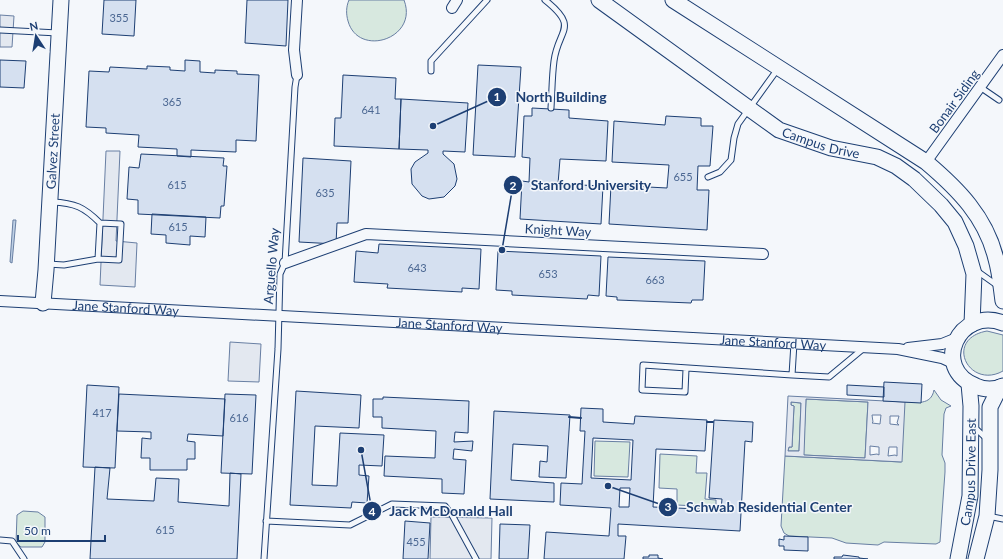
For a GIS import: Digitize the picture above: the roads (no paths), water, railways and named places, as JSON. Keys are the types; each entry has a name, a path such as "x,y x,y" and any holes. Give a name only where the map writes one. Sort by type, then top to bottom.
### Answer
{"street":[{"name":"Galvez Street","path":"43,303 47,264 61,0"},
{"name":"Arguello Way","path":"297,0 294,50 297,75"},
{"name":"Campus Drive","path":"599,0 779,130 831,148 877,157 896,166 914,179 956,222 973,268 975,289 972,324"},
{"path":"673,0 926,162 948,181 966,199 977,214 988,234 996,259 1002,295"},
{"name":"Bonair Siding","path":"926,162 1003,55"},
{"name":"Knight Way","path":"285,264 366,234 763,254"},
{"name":"Jane Stanford Way","path":"0,301 898,349 942,358 953,362"},
{"path":"972,324 984,320 1003,324"},
{"name":"Jane Stanford Way","path":"898,349 942,344 957,338 972,324"},
{"path":"957,338 952,348 953,362 959,375 969,384 980,388 990,389 1002,386"},
{"name":"Campus Drive East","path":"958,559 970,496 969,384"},
{"name":"Campus Drive East","path":"976,559 987,516 990,407 1002,386"}],"lane":[{"path":"431,71 431,61 487,0"},
{"path":"545,0 558,10 565,25 564,33 558,46 554,62 551,108"},
{"path":"0,30 59,33"},
{"path":"708,177 720,172 731,160 734,138 738,124 778,68"},
{"name":"Arguello Way","path":"264,559 280,316 280,274 285,264 295,87 297,75"},
{"path":"980,87 999,100"},
{"path":"47,264 64,265 98,259 119,260 121,224 100,223 87,210 70,202 50,202"},
{"path":"98,259 100,223"},
{"path":"973,268 1002,295"},
{"path":"792,375 794,343"},
{"path":"686,370 685,392 642,390 643,366 682,367 686,370 829,377 865,347"},
{"path":"970,424 990,442"},
{"path":"266,521 350,525 392,504 445,506 452,515 476,559"},
{"path":"987,516 1003,519"},
{"path":"0,540 12,541 24,559"}],"water":[{"path":"13,220 16,220 12,263 10,262"}],"place":[{"name":"North Building","path":"433,126"},
{"name":"Stanford University","path":"502,250"},
{"name":"Jack McDonald Hall","path":"361,450"},
{"name":"Schwab Residential Center","path":"608,486"}]}
